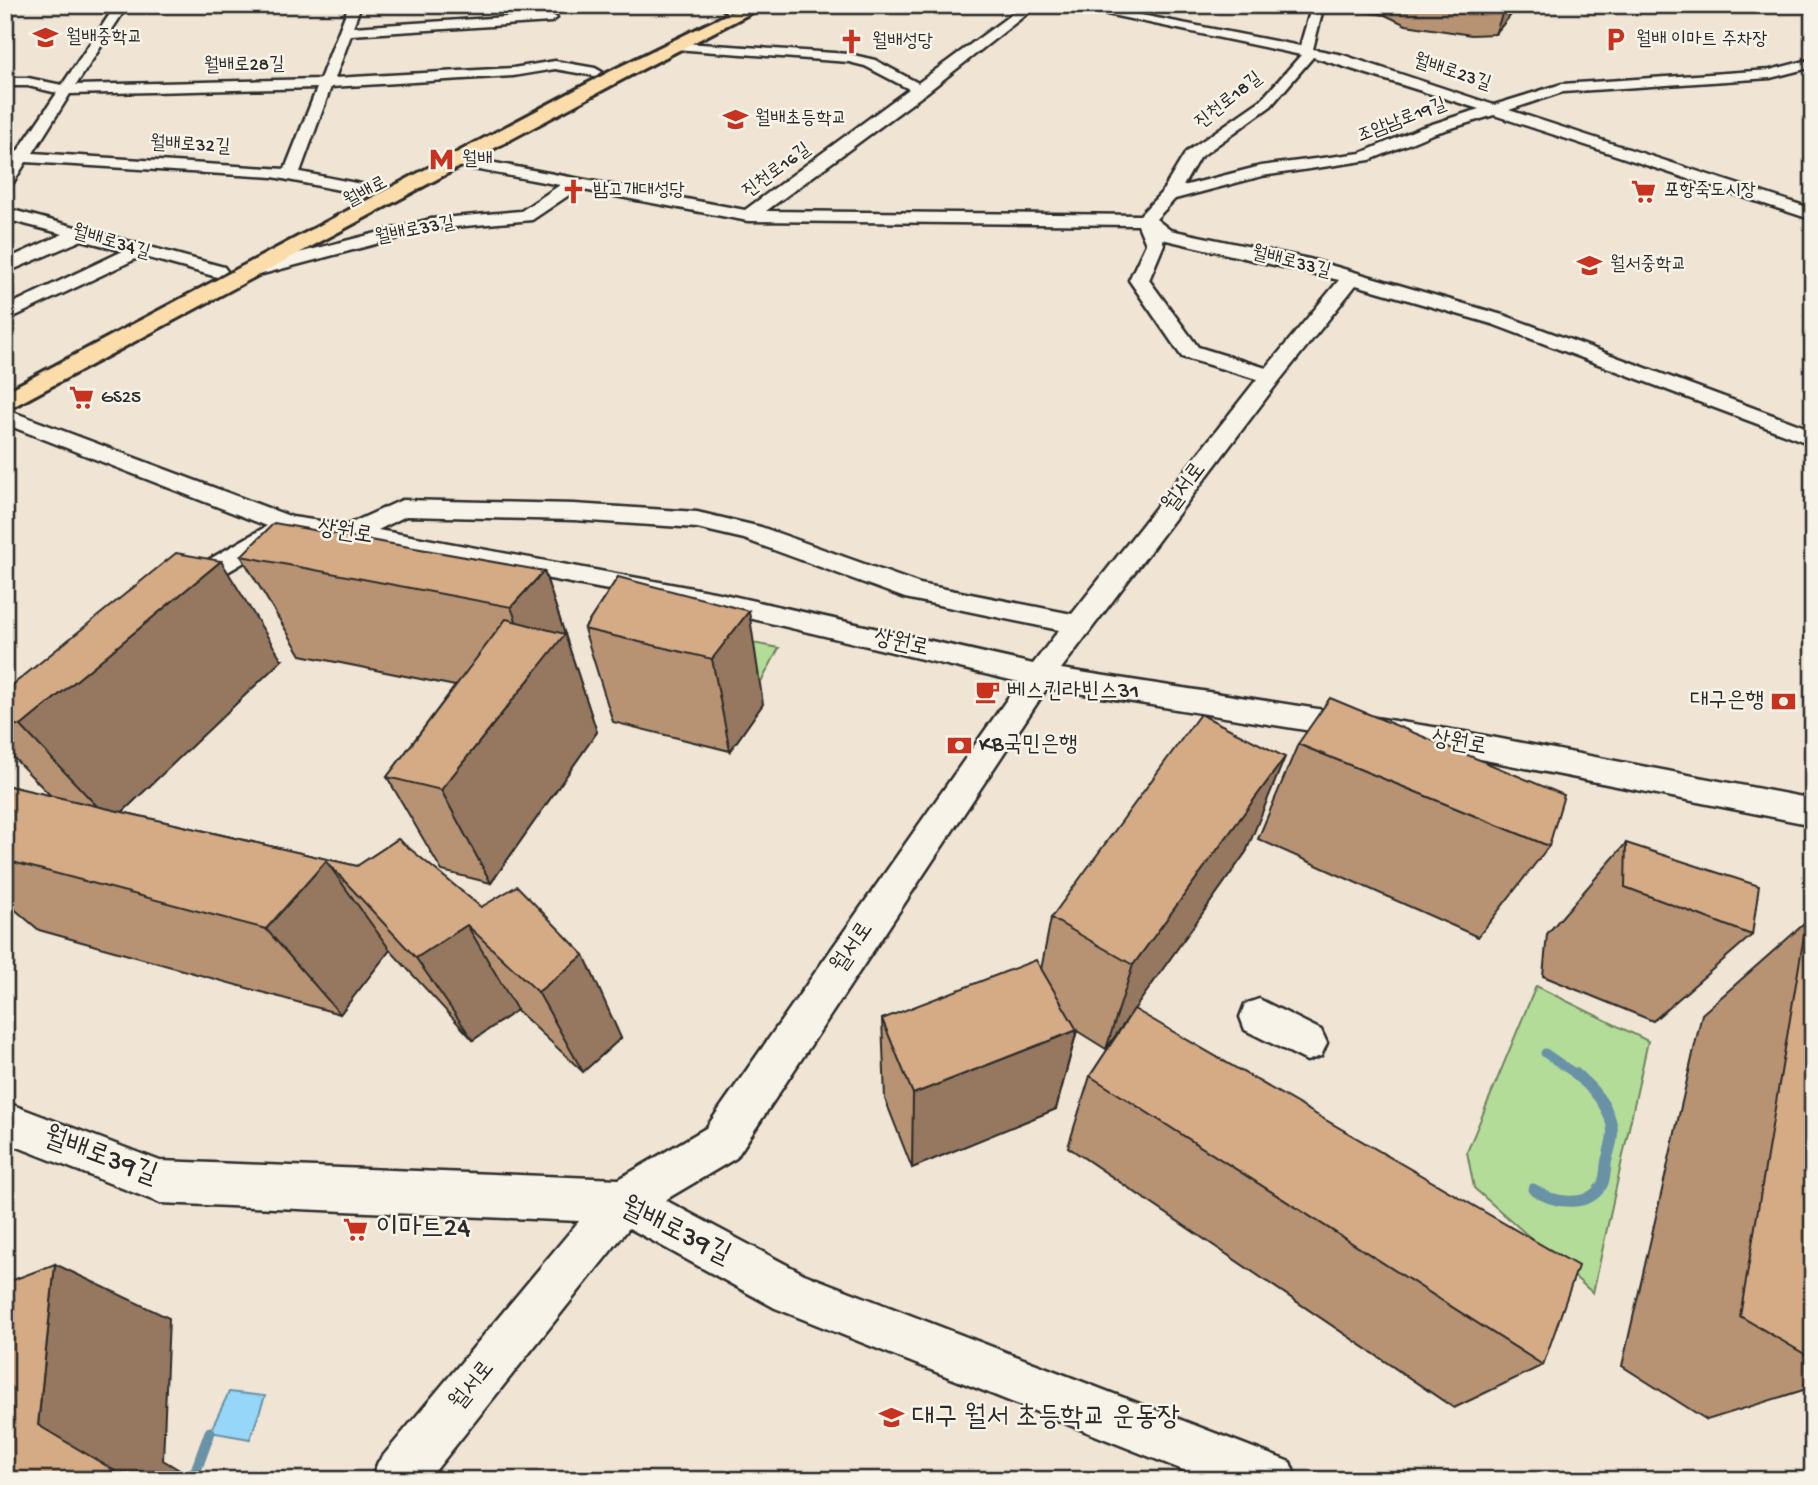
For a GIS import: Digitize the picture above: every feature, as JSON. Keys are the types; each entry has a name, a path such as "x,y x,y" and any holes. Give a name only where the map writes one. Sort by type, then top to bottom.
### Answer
{"main road":[{"name":"월배로","path":"5,403 675,45 759,5"},
{"path":"1801,5 1813,7"},
{"name":"월배로","path":"5,381 650,43 729,6"}],"street":[{"path":"5,182 12,156 65,90 122,5"},
{"path":"291,175 355,5"},
{"name":"진천로16길","path":"748,216 1032,5"},
{"name":"월배로23길","path":"1070,5 1307,50 1494,108 1813,215"},
{"name":"진천로18길","path":"1145,220 1170,195 1192,155 1266,103 1308,55 1318,5"},
{"path":"345,31 488,28 551,17"},
{"path":"675,45 849,58 870,63 921,90"},
{"name":"월배로28길","path":"5,82 28,82 65,90 325,83 554,59 595,72"},
{"name":"조암남로19길","path":"1170,195 1261,171 1364,157 1426,131 1562,88 1770,74 1813,64"},
{"name":"월배로32길","path":"12,156 291,175 370,191"},
{"path":"458,161 748,216"},
{"name":"월배로33길","path":"251,271 431,224 526,216 574,184"},
{"name":"월배로34길","path":"5,213 217,271"},
{"name":"월배로33길","path":"748,216 1145,220 1164,234 1302,263 1500,320 1813,438"},
{"path":"1145,220 1155,244 1139,280 1190,352 1271,376"},
{"path":"5,267 79,234"},
{"path":"5,315 138,251"},
{"name":"월서로","path":"397,1480 623,1201 721,1143 1015,708 1271,376 1350,279"},
{"name":"상원로","path":"5,416 288,525 351,533 719,602 1040,676 1465,744 1813,812"},
{"path":"351,533 402,508 548,511 697,520 752,533 915,592 1080,625"},
{"path":"168,596 288,525"},
{"path":"1259,1017 1307,1043"},
{"name":"월배로39길","path":"5,1122 160,1182 623,1201 791,1292 1272,1480"}],"green space":[{"path":"717,636 779,648 762,680 698,667"},
{"path":"1536,986 1648,1041 1593,1293 1474,1188 1467,1152"}],"water":[{"path":"229,1392 265,1396 250,1439 210,1432"}],"building":[{"path":"1430,5 1509,5 1503,12 1479,13"},
{"path":"274,523 544,571 511,607 241,556"},
{"path":"176,553 221,561 21,726 5,723 5,691"},
{"path":"618,577 749,611 712,659 584,629"},
{"path":"506,619 565,634 441,790 387,777"},
{"path":"1330,698 1564,795 1549,846 1298,744"},
{"path":"1200,714 1285,757 1133,965 1051,918"},
{"path":"5,785 357,866 398,839 481,907 517,886 584,955 538,992 467,925 416,958 326,861 266,929 5,860"},
{"path":"1626,843 1759,886 1752,935 1625,887"},
{"path":"1813,922 1813,1359 1740,1316 1805,930"},
{"path":"1036,960 1077,1030 913,1094 882,1019"},
{"path":"1134,1009 1578,1266 1543,1365 1090,1076"},
{"path":"55,1264 38,1425 115,1471 108,1480 5,1480 5,1283"}],"waterway":[{"path":"1545,1053 1577,1075"},
{"path":"1533,1189 1550,1198 1579,1201 1596,1193 1602,1185 1612,1126 1603,1103 1575,1073"},
{"path":"204,1480 195,1473 210,1432"}],"place":[{"name":"월배중학교","path":"46,38"},
{"name":"월배 이마트 주차장","path":"1616,40"},
{"name":"월배성당","path":"852,42"},
{"name":"월배초등학교","path":"735,119"},
{"name":"월배","path":"442,160"},
{"name":"밤고개대성당","path":"573,191"},
{"name":"포항죽도시장","path":"1644,191"},
{"name":"월서중학교","path":"1590,265"},
{"name":"GS25","path":"81,398"},
{"name":"베스킨라빈스31","path":"987,692"},
{"name":"대구은행","path":"1784,701"},
{"name":"KB국민은행","path":"959,745"},
{"name":"이마트24","path":"356,1229"},
{"name":"대구 월서 초등학교 운동장","path":"892,1418"}]}
